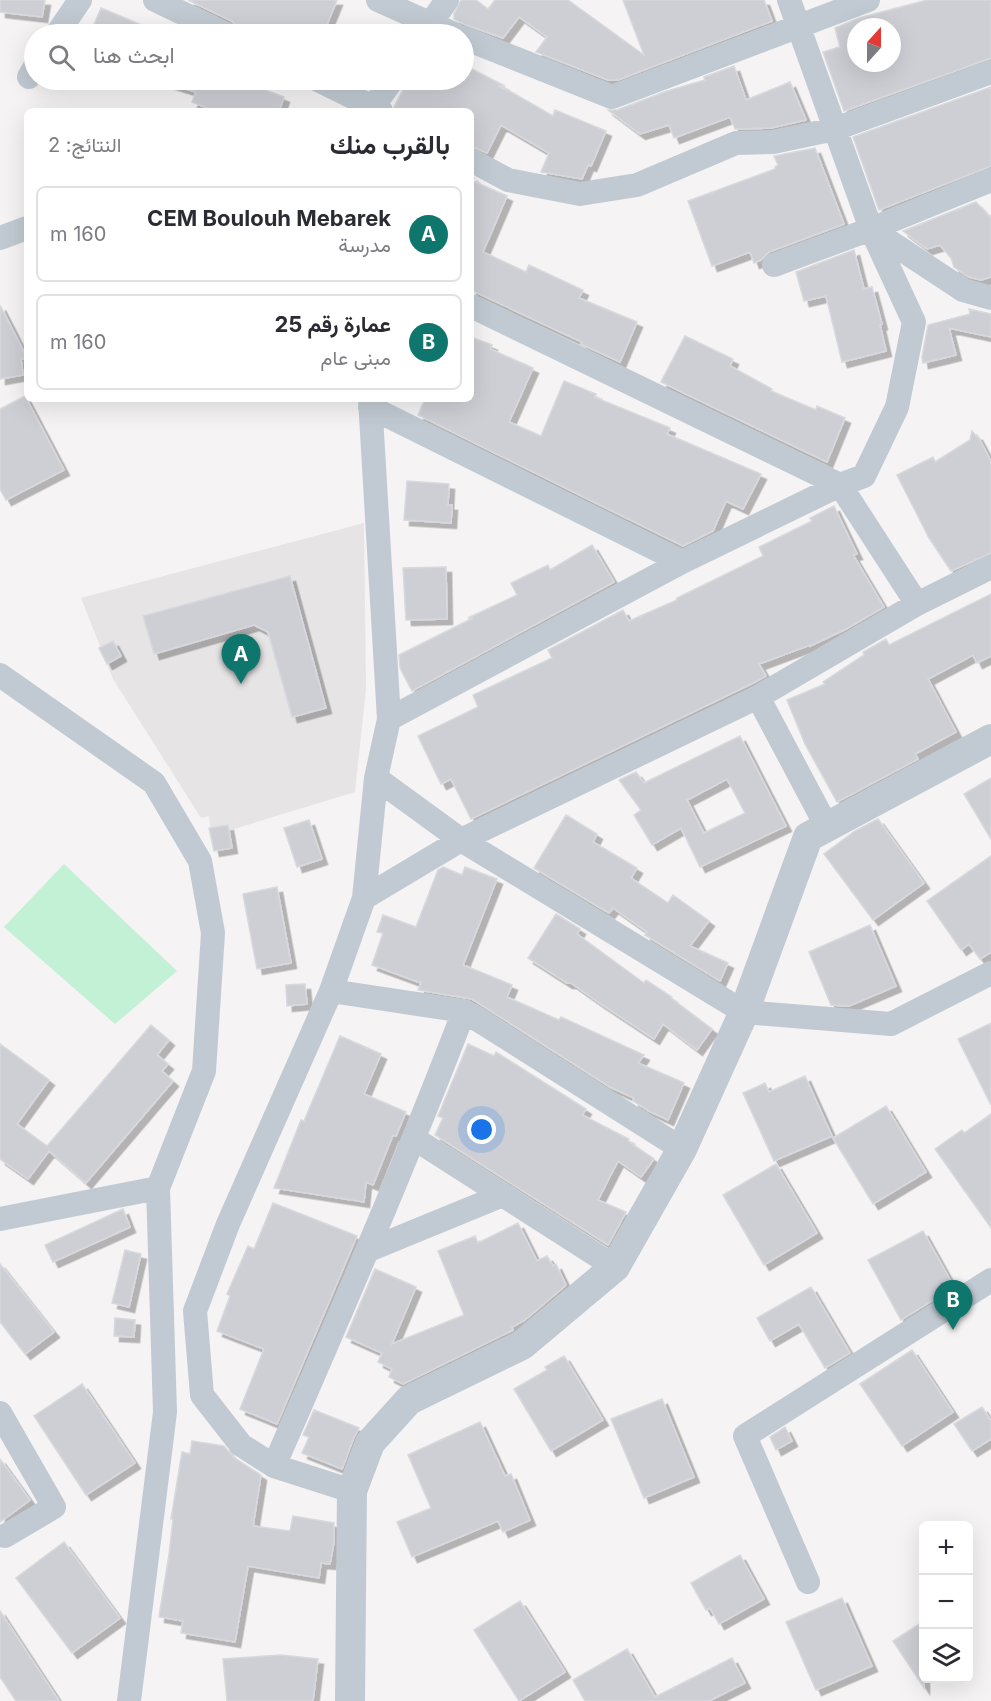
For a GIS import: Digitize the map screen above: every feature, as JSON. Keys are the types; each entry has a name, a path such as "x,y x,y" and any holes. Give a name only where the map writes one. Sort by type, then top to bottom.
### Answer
{"street":[{"path":"64,24 80,0"},
{"path":"155,0 205,24"},
{"path":"378,0 416,24"},
{"path":"430,24 447,0"},
{"path":"389,719 682,562 840,484 864,476 897,407 914,322 871,229 789,0"},
{"path":"474,42 612,97 868,0"},
{"path":"474,162 508,180 580,194 638,185 736,143 773,142 835,129 991,72"},
{"path":"338,90 375,108"},
{"path":"378,108 387,90"},
{"path":"774,265 871,229 991,180"},
{"path":"0,238 24,229"},
{"path":"871,229 963,290 989,296"},
{"path":"474,307 840,484 916,604"},
{"path":"370,403 682,562"},
{"path":"352,1491 274,1466 240,1445 202,1395 195,1311 228,1224 331,992 364,898 376,778 389,719 370,403"},
{"path":"364,898 460,840 758,697 916,604 991,567"},
{"path":"0,675 154,783 200,861 213,933 204,1071 158,1188 165,1412 129,1701"},
{"path":"758,697 827,827"},
{"path":"350,1701 352,1491 370,1443 409,1400 522,1346 615,1267 682,1149 744,1012 808,837 991,739"},
{"path":"376,778 460,840 744,1012 891,1024 991,973"},
{"path":"331,992 464,1011 682,1149"},
{"path":"274,1466 369,1250 464,1011"},
{"path":"415,1139 615,1267"},
{"path":"0,1219 158,1188"},
{"path":"369,1250 502,1195"},
{"path":"808,1582 745,1436 991,1280"},
{"path":"0,1413 54,1507 4,1536"}],"shaded area":[{"path":"364,523 366,689 355,792 211,836 209,816 201,818 113,679 81,598"}],"green space":[{"path":"64,864 177,971 115,1024 4,927"}],"building":[{"path":"0,0 45,0 42,17 0,12"},
{"path":"188,0 337,0 327,24 235,24"},
{"path":"461,0 476,0 488,9 495,0 568,0 644,55 623,0 764,0 772,21 618,80 608,80 536,52 547,37 519,17 503,38 474,28 474,24 464,24 454,19"},
{"path":"927,0 991,0 991,58 844,111 823,52 840,47 835,28 847,23 847,72 901,72 901,18 859,18"},
{"path":"101,8 139,24 94,24"},
{"path":"734,66 746,100 790,82 806,120 771,128 735,129 730,117 674,138 669,125 640,134 608,110 617,110 667,91 705,80 704,77"},
{"path":"474,70 505,86 498,86 553,116 555,110 606,131 591,166 588,165 582,179 541,172 549,153 501,125 487,153 474,147 474,108 394,107 403,90 474,90"},
{"path":"991,87 991,166 879,210 853,137"},
{"path":"190,90 266,90 284,97 280,108 207,108 192,102 196,92"},
{"path":"815,148 844,224 769,252 754,263 750,252 712,266 688,201 775,169 778,165 774,156"},
{"path":"474,181 507,196 483,252 526,272 529,265 583,290 579,298 637,322 620,362 581,344 582,342 474,291"},
{"path":"976,202 991,218 991,277 981,280 969,277 954,267 951,258 940,245 927,249 903,231"},
{"path":"854,250 864,289 872,287 882,324 880,325 886,351 842,362 826,296 804,301 796,272"},
{"path":"0,305 24,352 24,358 21,359 23,375 0,379"},
{"path":"969,309 991,314 991,337 949,328 956,355 923,363 928,325 970,314"},
{"path":"685,336 733,359 730,366 772,389 771,391 816,410 817,406 845,418 827,462 661,382"},
{"path":"474,338 492,345 490,349 533,368 509,422 541,436 564,381 596,394 594,397 670,428 667,434 761,474 743,509 726,501 713,531 683,546 418,415 424,402 474,402"},
{"path":"24,397 24,402 28,402 64,470 6,500 0,489 0,409"},
{"path":"972,431 977,435 991,461 991,553 951,571 929,538 897,475 933,457 935,462 970,440"},
{"path":"407,481 449,484 448,505 452,505 451,523 404,520"},
{"path":"834,506 857,554 853,555 884,607 810,646 759,664 766,676 751,684 471,819 451,779 441,784 418,736 478,707 473,695 552,658 548,650 623,610 629,621 677,600 763,556 759,547 812,521 810,518"},
{"path":"592,545 614,582 412,691 400,668 399,655 517,595 511,583 548,565 550,570"},
{"path":"446,567 447,619 406,620 403,568"},
{"path":"290,576 326,708 292,717 268,632 254,625 154,654 143,616"},
{"path":"991,594 991,656 977,663 973,655 928,679 956,732 915,754 918,759 837,802 805,744 787,700 825,684 823,682 864,655 863,652 886,639 889,645"},
{"path":"113,641 121,656 107,664 99,648"},
{"path":"740,736 786,826 700,867 681,828 652,845 634,815 641,810 619,780 636,772 644,783","holes":["727,779 745,813 704,833 687,800"]},
{"path":"991,778 991,839 964,794"},
{"path":"566,815 597,834 593,842 637,868 631,878 668,903 673,895 709,921 690,946 728,963 720,981 645,935 647,932 613,908 609,913 534,868"},
{"path":"878,819 924,883 873,920 824,854 855,831"},
{"path":"309,820 322,859 297,867 284,828"},
{"path":"228,825 232,848 214,851 209,828"},
{"path":"991,856 991,952 980,959 969,944 961,950 927,901"},
{"path":"443,867 462,875 465,867 497,879 463,965 512,985 507,997 559,1020 561,1017 644,1055 638,1063 684,1083 668,1120 633,1101 634,1098 610,1087 472,999 418,990 421,983 372,965 383,933 377,932 383,915 416,927 438,870"},
{"path":"277,887 291,963 257,969 243,894"},
{"path":"556,914 580,929 577,934 644,983 646,980 672,997 712,1029 697,1050 663,1024 654,1039 571,983 567,983 528,958"},
{"path":"870,925 896,986 849,1006 831,1005 809,952"},
{"path":"305,984 307,1004 287,1006 286,985"},
{"path":"991,1023 991,1105 958,1039"},
{"path":"151,1025 169,1040 157,1055 168,1064 162,1071 173,1081 86,1183 49,1151 28,1179 0,1159 0,1044 49,1080 17,1124 47,1146"},
{"path":"340,1036 381,1054 364,1094 406,1112 396,1136 393,1135 373,1185 366,1182 364,1202 274,1188 301,1120 304,1121"},
{"path":"468,1044 494,1056 496,1052 586,1109 582,1115 629,1139 628,1141 654,1159 641,1177 618,1161 598,1200 626,1212 608,1245 435,1135 443,1118 438,1116"},
{"path":"805,1076 832,1136 774,1161 743,1093 765,1083 769,1092"},
{"path":"886,1106 926,1172 873,1204 833,1138"},
{"path":"991,1114 991,1228 935,1149 962,1130 964,1133"},
{"path":"776,1164 817,1233 764,1265 723,1195"},
{"path":"273,1203 357,1236 277,1424 240,1409 264,1349 217,1331 230,1296 227,1294 248,1246 254,1249"},
{"path":"123,1209 130,1227 53,1262 45,1245"},
{"path":"518,1223 537,1261 547,1256 553,1266 556,1264 566,1285 525,1320 512,1327 513,1330 403,1384 389,1377 392,1369 378,1362 382,1353 346,1337 375,1269 416,1287 392,1344 464,1315 438,1251 475,1236 478,1243"},
{"path":"923,1231 954,1287 901,1320 868,1260"},
{"path":"125,1250 141,1254 129,1307 112,1303"},
{"path":"0,1264 54,1332 25,1354 0,1322"},
{"path":"811,1287 850,1353 825,1368 799,1324 770,1341 757,1318"},
{"path":"115,1318 135,1320 134,1337 114,1336"},
{"path":"912,1350 953,1412 902,1446 860,1384"},
{"path":"564,1356 603,1420 551,1451 514,1389 547,1370 545,1367"},
{"path":"82,1384 135,1463 86,1495 34,1416"},
{"path":"662,1399 694,1477 644,1498 611,1419"},
{"path":"982,1407 991,1421 991,1439 972,1451 954,1424"},
{"path":"314,1410 359,1428 342,1469 302,1453 309,1437 303,1435"},
{"path":"480,1422 505,1476 511,1474 530,1520 503,1532 498,1521 412,1557 397,1522 431,1508 408,1455"},
{"path":"785,1427 792,1441 776,1450 770,1437"},
{"path":"192,1441 224,1446 233,1457 261,1475 253,1526 290,1531 293,1516 334,1523 334,1542 330,1564 321,1563 319,1578 248,1566 235,1642 181,1633 183,1621 159,1617 182,1452 190,1454"},
{"path":"0,1459 30,1500 0,1522"},
{"path":"64,1542 120,1618 72,1653 16,1578"},
{"path":"740,1555 764,1599 719,1624 710,1608 706,1610 691,1583"},
{"path":"842,1598 872,1666 816,1690 786,1622"},
{"path":"520,1601 565,1672 519,1701 474,1630"},
{"path":"0,1611 59,1701 16,1701 0,1677"},
{"path":"919,1624 919,1680 893,1641"},
{"path":"627,1649 655,1697 732,1658 745,1683 709,1701 585,1701 573,1680"},
{"path":"281,1655 318,1659 313,1701 227,1701 223,1659"}],"place":[{"name":"CEM Boulouh Mebarek","path":"241,684"},
{"name":"عمارة رقم 25","path":"953,1330"}]}
